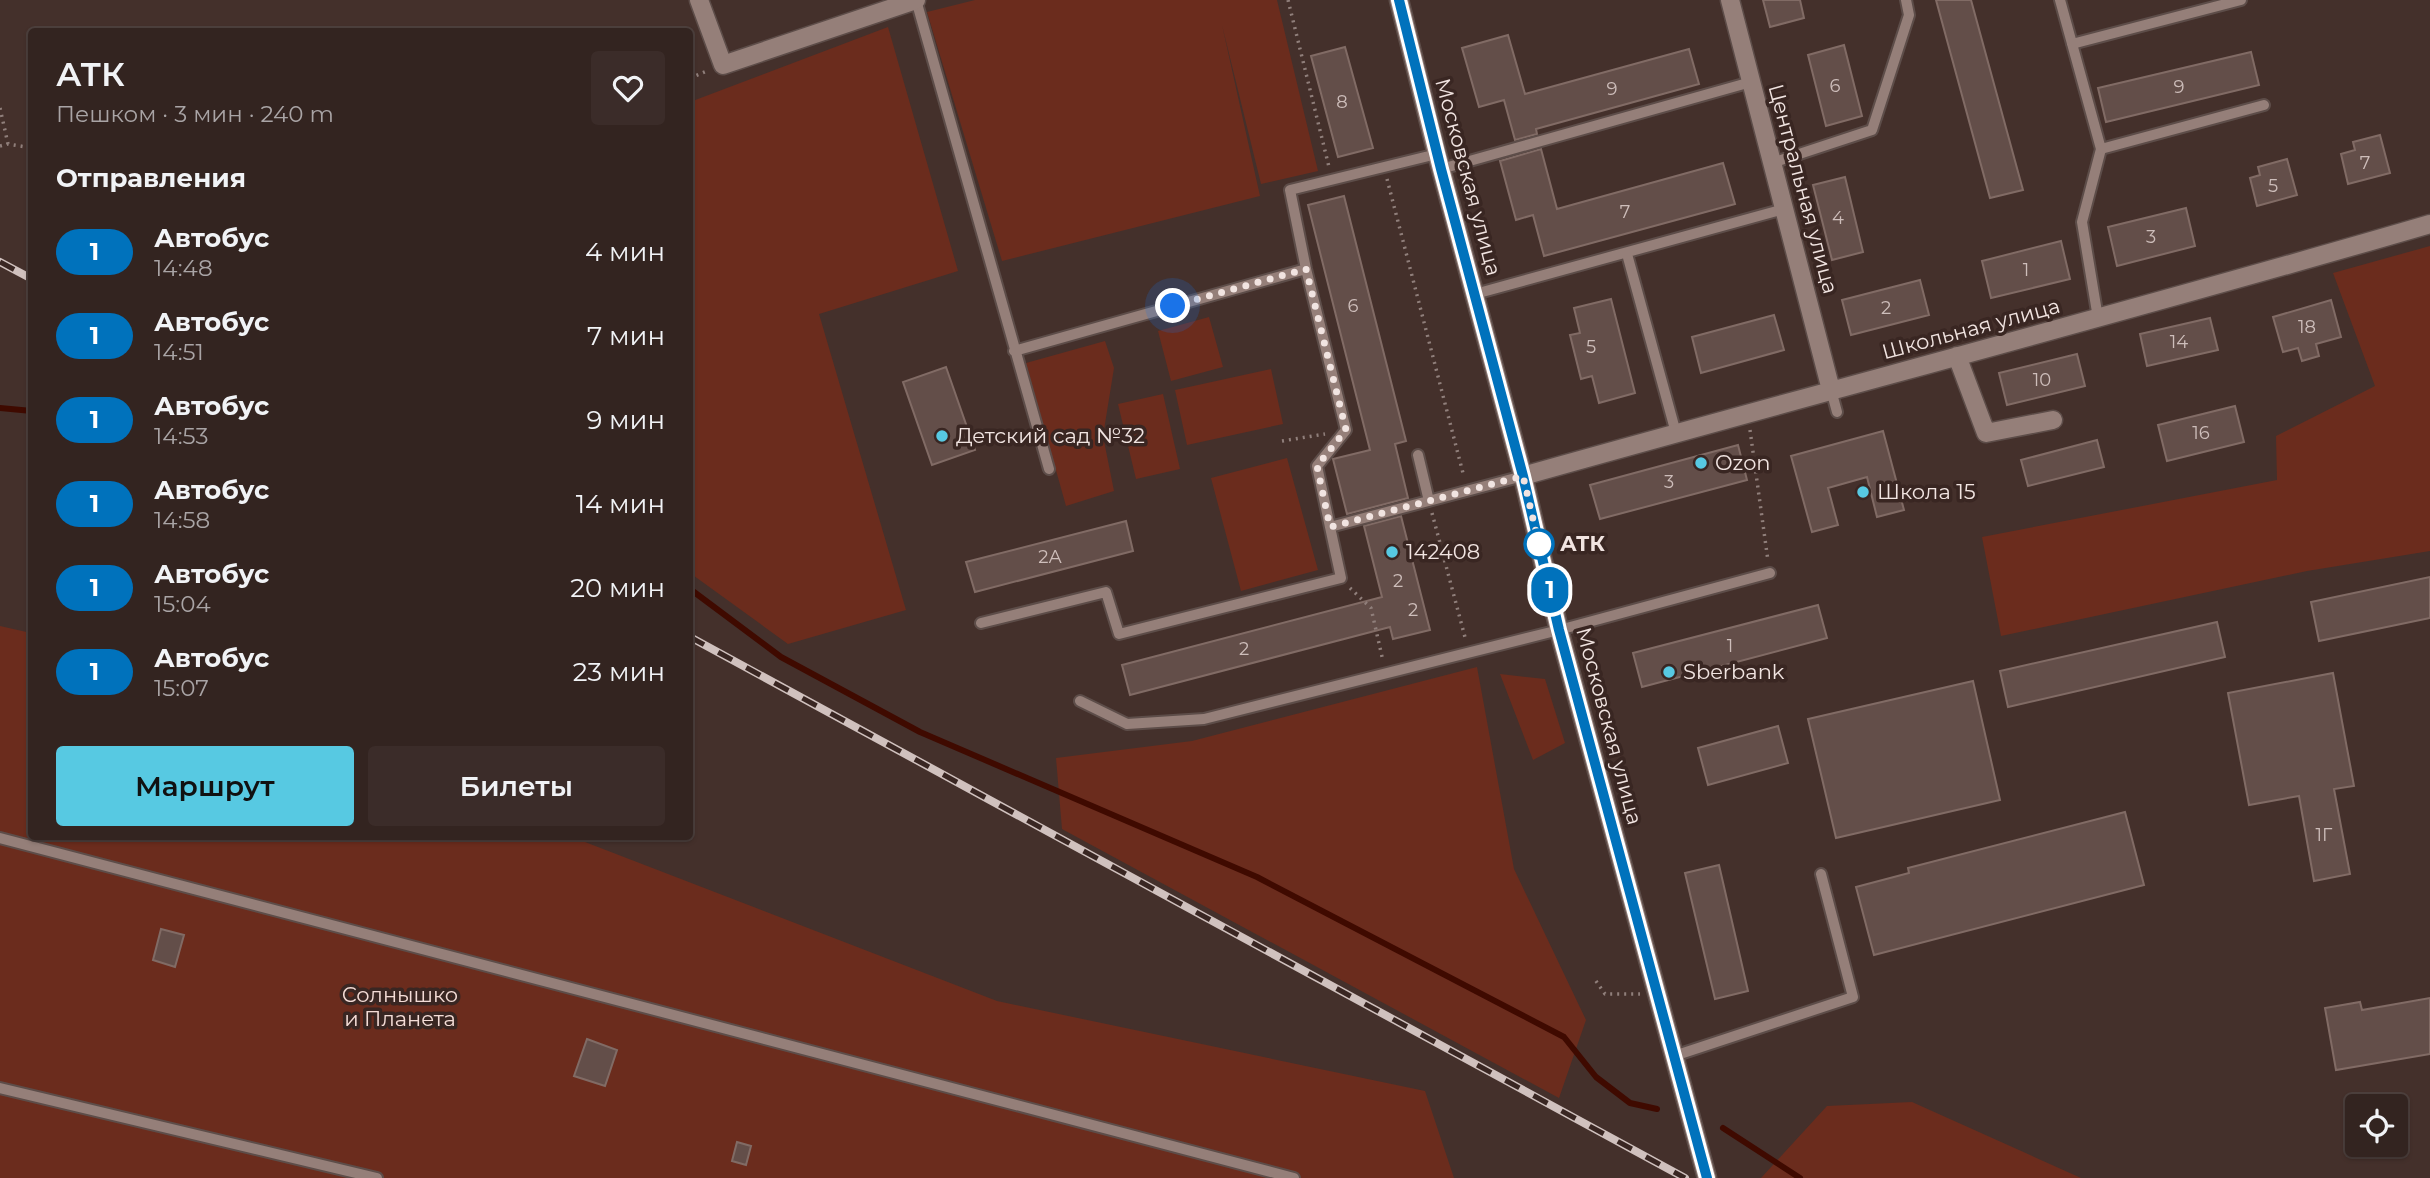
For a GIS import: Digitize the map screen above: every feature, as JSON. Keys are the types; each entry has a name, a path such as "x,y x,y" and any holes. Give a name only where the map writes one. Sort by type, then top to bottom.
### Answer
{"street":[{"path":"699,0 723,65 916,0"},
{"name":"Московская улица","path":"1399,0 1439,162 1523,476 1559,630 1707,1178"},
{"name":"Центральная улица","path":"1730,0 1831,390"},
{"name":"Школьная улица","path":"1523,476 2249,277 2430,224"},
{"path":"1957,356 1986,433 2053,421"}],"lane":[{"path":"916,0 1049,469"},
{"path":"1772,163 1872,130 1909,15 1906,0"},
{"path":"2060,0 2101,149 2082,222 2098,318"},
{"path":"2072,44 2241,0"},
{"path":"981,623 1106,592 1119,634 1341,579 1317,466 1346,430 1306,269 1290,190 1384,167 1439,162 1751,82"},
{"path":"2101,149 2264,105"},
{"path":"1475,294 1784,209"},
{"path":"1627,254 1676,433"},
{"path":"1014,351 1306,269"},
{"path":"1831,390 1837,412"},
{"path":"1418,455 1429,501"},
{"path":"1330,527 1523,476"},
{"path":"1080,701 1127,724 1204,719 1559,630 1770,573"},
{"path":"0,838 1294,1178"},
{"path":"1674,1056 1853,997 1821,874"},
{"path":"0,1088 377,1178"}],"path":[{"path":"1288,0 1332,179"},
{"path":"0,108 8,144"},
{"path":"0,146 8,144 28,147"},
{"path":"1384,167 1468,491"},
{"path":"1747,413 1770,573"},
{"path":"1282,441 1346,430"},
{"path":"1429,501 1469,653"},
{"path":"1341,579 1371,608 1386,674"},
{"path":"1596,981 1605,994 1642,994"}],"green space":[{"path":"975,0 1277,0 1318,171 1261,184 1222,25 1260,196 1002,261 927,12"},
{"path":"888,27 958,271 819,314 906,610 788,644 693,575 693,101"},
{"path":"2430,246 2430,551 2307,571 2001,636 1982,537 2277,480 2276,436 2375,386 2333,273"},
{"path":"1209,317 1223,367 1171,381 1158,331"},
{"path":"1105,341 1114,368 1103,436 1114,491 1066,506 1026,363"},
{"path":"1271,369 1283,424 1187,445 1175,390"},
{"path":"1163,394 1180,469 1136,479 1118,404"},
{"path":"1287,458 1318,570 1241,591 1211,478"},
{"name":"Солнышко и Планета","path":"0,626 28,632 28,840 580,840 997,1001 1425,1091 1454,1178 0,1178"},
{"path":"1477,667 1514,869 1586,1020 1559,1098 1062,829 1056,758 1192,741"},
{"path":"1500,674 1545,679 1565,743 1533,760"},
{"path":"1912,1102 2081,1178 1761,1178 1827,1106"}],"building":[{"path":"1763,0 1800,0 1804,18 1770,27"},
{"path":"1936,0 1971,0 2023,190 1990,198"},
{"path":"1508,35 1525,94 1689,49 1699,84 1536,129 1537,134 1515,140 1504,100 1479,107 1462,48"},
{"path":"1844,45 1862,116 1826,126 1808,55"},
{"path":"1345,47 1373,148 1338,157 1311,56"},
{"path":"2251,52 2259,85 2106,122 2098,88"},
{"path":"2380,135 2390,173 2348,184 2341,154 2355,150 2353,142"},
{"path":"1541,149 1557,209 1723,163 1735,204 1544,256 1533,215 1516,220 1500,161"},
{"path":"2287,159 2297,195 2257,206 2250,178 2260,175 2258,167"},
{"path":"1845,177 1863,252 1832,260 1813,185"},
{"path":"1344,196 1406,441 1395,444 1408,498 1347,514 1333,459 1370,450 1308,205"},
{"path":"2186,208 2195,246 2117,266 2108,227"},
{"path":"2061,241 2070,279 1991,298 1982,261"},
{"path":"1920,280 1929,315 1851,335 1842,300"},
{"path":"1611,299 1635,393 1599,403 1592,376 1581,379 1570,335 1580,333 1574,308"},
{"path":"2331,300 2341,337 2316,344 2319,356 2302,361 2298,348 2283,352 2273,317"},
{"path":"1774,315 1784,350 1701,373 1692,337"},
{"path":"2210,318 2218,350 2147,366 2140,334"},
{"path":"2077,354 2085,386 2007,405 1999,373"},
{"path":"946,367 975,450 932,465 903,382"},
{"path":"2235,406 2244,442 2167,461 2158,425"},
{"path":"1883,431 1904,510 1877,517 1867,477 1828,488 1838,525 1812,532 1791,456"},
{"path":"2097,440 2104,467 2028,486 2021,460"},
{"path":"1738,445 1747,480 1600,519 1590,485"},
{"path":"1401,516 1430,630 1393,639 1390,627 1130,695 1122,665 1382,597 1364,526"},
{"path":"1126,521 1133,551 975,592 966,562"},
{"path":"2430,577 2430,618 2319,641 2311,602"},
{"path":"1818,605 1827,638 1642,687 1633,653"},
{"path":"2217,622 2225,657 2008,707 2000,671"},
{"path":"2333,673 2354,786 2334,789 2350,874 2314,881 2299,796 2249,805 2228,693"},
{"path":"1973,681 2000,800 1836,838 1808,719"},
{"path":"1778,726 1788,763 1708,785 1698,748"},
{"path":"2125,812 2144,885 1874,955 1856,887 1909,873 1908,868"},
{"path":"1719,865 1748,991 1715,999 1685,873"},
{"path":"161,929 184,935 175,967 153,960"},
{"path":"2430,998 2430,1054 2336,1070 2325,1008 2360,1002 2362,1010"},
{"path":"587,1039 617,1050 605,1086 574,1076"},
{"path":"737,1142 751,1146 746,1165 732,1161"}],"waterway":[{"path":"0,408 28,411"},
{"path":"693,591 781,657 920,732 1257,877 1564,1037 1596,1077 1630,1103 1657,1109"},
{"path":"1723,1128 1800,1178"}],"railway":[{"path":"0,262 28,277"},
{"path":"693,639 1685,1178"}],"bus line":[{"name":"1","path":"1399,0 1523,476 1559,630 1707,1178"}],"place":[{"name":"Детский сад №32","path":"942,436"},
{"name":"Ozon","path":"1701,463"},
{"name":"Школа 15","path":"1863,492"},
{"name":"АТК","path":"1539,544"},
{"name":"142408","path":"1392,552"},
{"name":"Sberbank","path":"1669,672"}],"route":[{"path":"1173,306 1306,269 1346,430 1317,466 1330,527 1523,476 1540,549 1539,544"}]}
